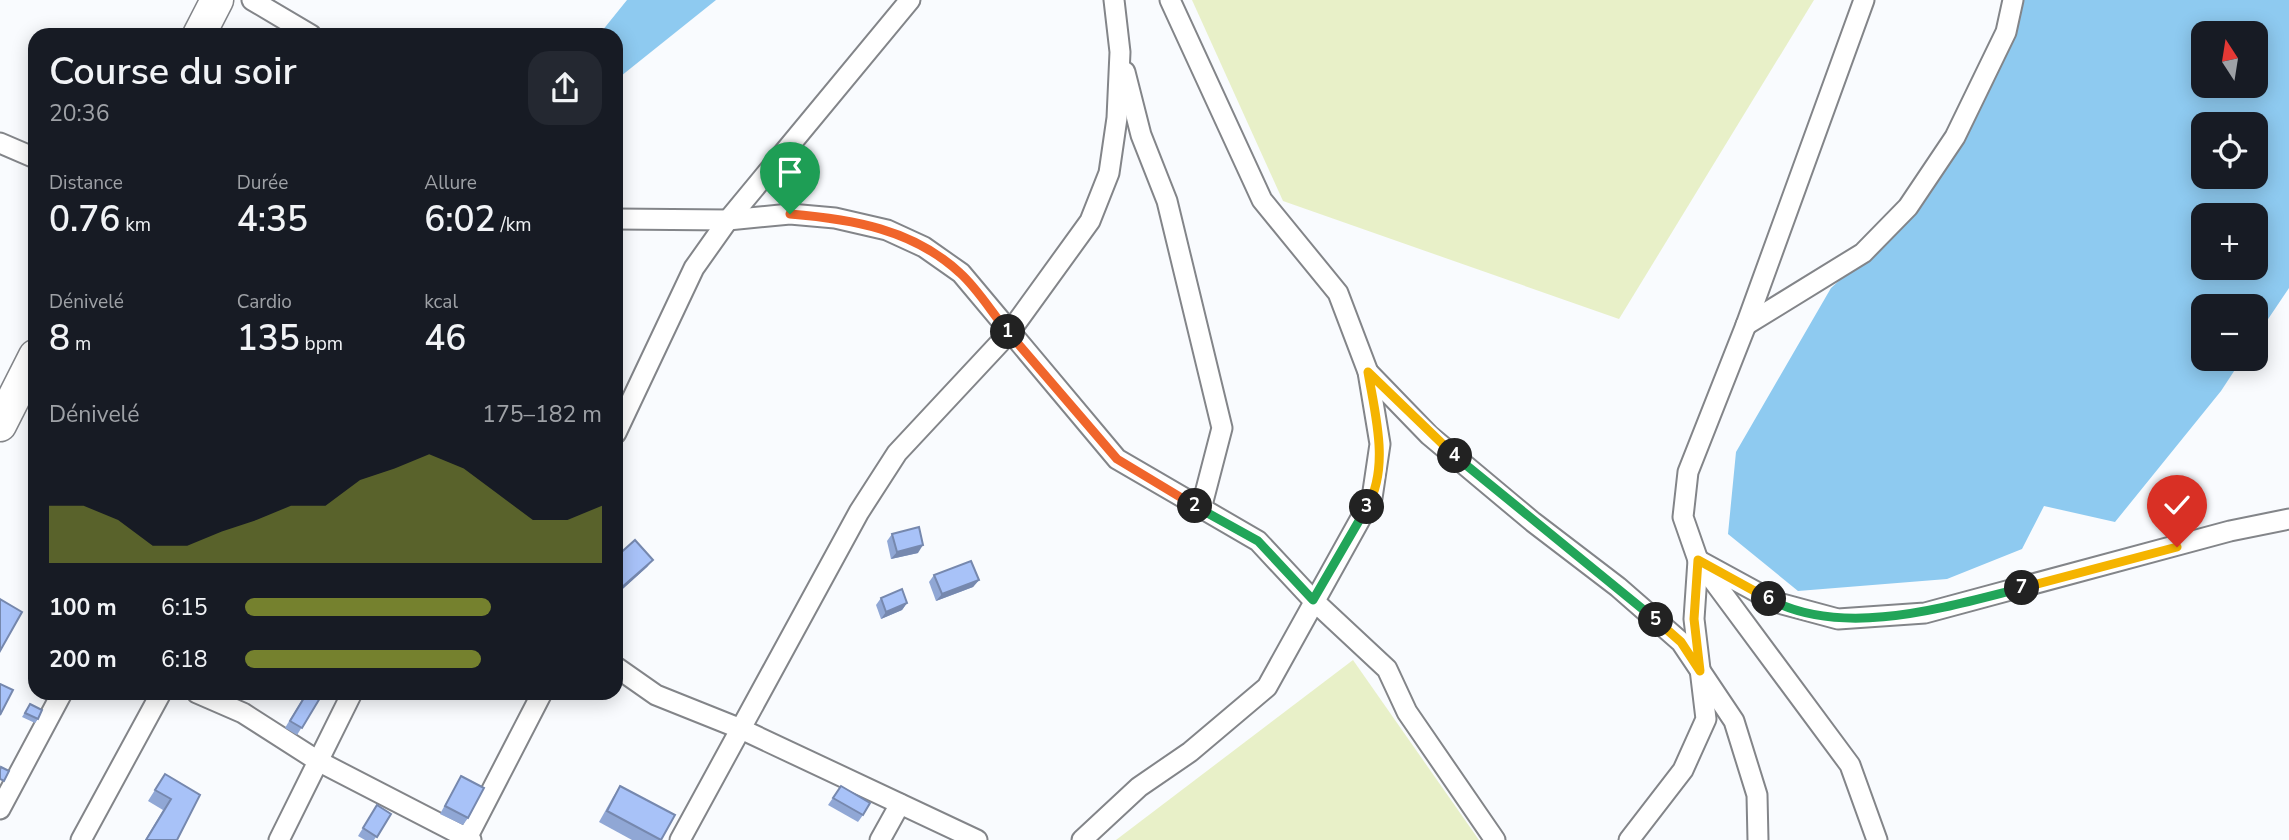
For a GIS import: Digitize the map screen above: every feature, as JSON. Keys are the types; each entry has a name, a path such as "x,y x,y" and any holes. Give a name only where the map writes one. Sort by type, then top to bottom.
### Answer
{"main road":[{"path":"203,28 217,0"},
{"path":"0,425 28,370"}],"street":[{"path":"252,0 299,28"},
{"path":"623,418 694,268 728,220 910,0"},
{"path":"1102,0 1120,52 1141,135 1167,201 1222,428 1201,509"},
{"path":"680,840 859,512 897,453 1009,333 1090,221 1109,173 1117,118 1120,52 1114,0"},
{"path":"1082,840 1139,787 1190,752 1267,687 1372,498 1380,444 1368,372 1338,293 1262,200 1170,0"},
{"path":"1864,0 1746,326 1688,472 1683,517 1698,560 1850,765 1877,840"},
{"path":"1746,326 1863,253 1908,206 1955,137 2006,32 2012,0"},
{"path":"0,143 28,155"},
{"path":"623,219 728,220 790,214 835,218 887,230 925,247 961,273 1117,459 1258,541 1313,600 1387,669 1406,712 1495,840"},
{"path":"1368,372 1429,435 1533,522 1618,587 1681,642 1734,721 1757,795 1758,840"},
{"path":"1698,560 1775,602 1838,619 1925,613 2231,531 2289,519"},
{"path":"1629,840 1684,770 1706,719 1694,619 1698,560"},
{"path":"623,672 656,695 741,729 977,840"},
{"path":"0,809 58,700"},
{"path":"81,840 156,700"},
{"path":"214,700 243,712 318,761 469,839 538,700"},
{"path":"279,840 348,700"},
{"path":"880,840 900,804"}],"green space":[{"path":"1192,0 1814,0 1619,319 1283,201"},
{"path":"1353,660 1479,840 1116,840"}],"water":[{"path":"627,0 716,0 623,74 623,28 604,28"},
{"path":"2022,0 2289,0 2289,288 2268,319 2268,294 2191,294 2191,371 2234,371 2115,522 2044,506 2022,549 1947,579 1798,591 1728,534 1736,452 1831,288 1888,236 1964,138 2000,67"}],"building":[{"path":"919,527 923,545 897,552 892,534"},
{"path":"635,540 653,560 623,586 623,551"},
{"path":"971,561 979,580 942,594 934,575"},
{"path":"902,589 907,603 886,612 881,598"},
{"path":"0,599 22,612 0,651"},
{"path":"0,684 13,690 0,715"},
{"path":"303,700 319,700 302,728 290,721"},
{"path":"30,704 42,710 38,719 25,713"},
{"path":"1,767 9,771 4,781 0,779"},
{"path":"165,774 200,795 177,840 146,840 171,799 155,790"},
{"path":"461,776 484,788 468,818 445,806"},
{"path":"620,786 675,815 661,840 607,811"},
{"path":"841,786 870,803 863,815 833,798"},
{"path":"377,805 391,814 377,837 363,828"}],"route":[{"path":"790,214 835,218 887,230 925,247 961,273 1117,459 1258,541 1313,600 1372,498 1380,444 1368,372 1429,435 1533,522 1618,587 1681,642 1700,671 1694,619 1698,560 1775,602 1838,619 1925,613 2177,547"}]}
